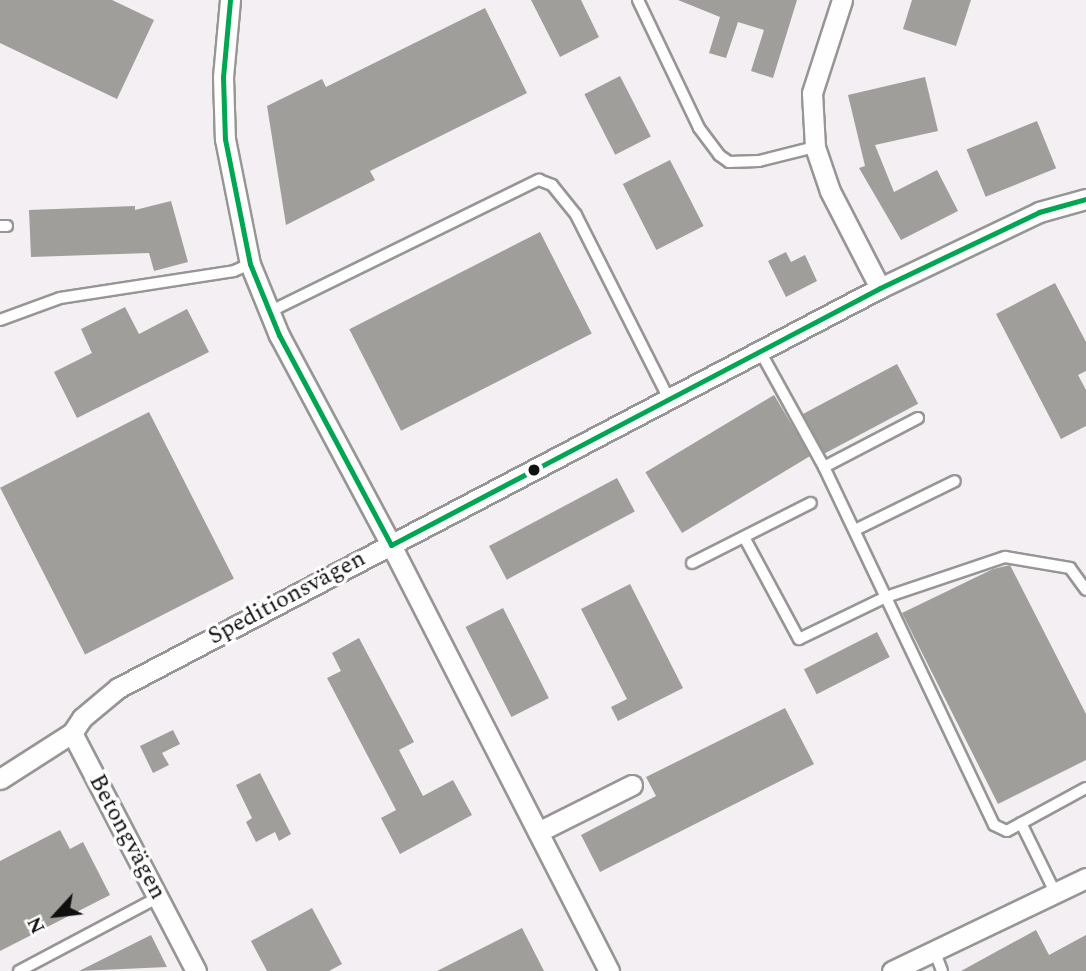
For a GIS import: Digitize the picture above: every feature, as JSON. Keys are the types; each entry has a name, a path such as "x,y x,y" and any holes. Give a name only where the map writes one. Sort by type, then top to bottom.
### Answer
{"street":[{"path":"230,0 223,78 225,139 250,264 269,312 609,971"},
{"path":"842,0 812,93 815,146 830,191 880,288"},
{"name":"Speditionsvägen","path":"72,733 118,688 670,401 880,288 1039,212 1086,199"},
{"path":"0,779 72,733"},
{"name":"Betongvägen","path":"72,733 196,971"},
{"path":"538,832 632,785"},
{"path":"892,971 1086,877"}],"lane":[{"path":"638,0 699,128 719,155 729,162 759,161 815,146"},
{"path":"269,312 539,180 552,185 576,215 670,401"},
{"path":"0,320 60,298 223,273 250,264"},
{"path":"761,353 824,467 994,825 1007,831 1086,788"},
{"path":"824,467 918,418"},
{"path":"855,530 955,481"},
{"path":"692,564 811,503"},
{"path":"744,537 799,639 886,597 1005,556 1070,568 1086,590"},
{"path":"1021,823 1055,892"},
{"path":"19,971 159,896"},
{"path":"934,950 942,971"}],"shaded area":[{"path":"0,0 1086,0 1086,971 0,971"}],"building":[{"path":"0,0 112,0 154,20 117,99 0,43"},
{"path":"531,0 581,0 599,37 560,57"},
{"path":"678,0 797,0 773,78 751,71 764,30 738,22 726,58 709,53 720,17"},
{"path":"912,0 971,0 956,46 903,29"},
{"path":"485,8 527,93 370,171 375,180 286,225 267,106 322,79 326,87"},
{"path":"620,76 651,137 615,155 584,94"},
{"path":"925,77 938,131 875,145 894,192 937,170 958,211 901,240 859,168 865,166 848,95"},
{"path":"1037,121 1056,168 986,197 967,149"},
{"path":"670,160 704,226 656,250 623,184"},
{"path":"171,201 188,262 154,271 149,253 31,257 29,210 135,206 135,210"},
{"path":"540,232 592,334 401,431 349,329"},
{"path":"786,252 791,262 805,255 817,281 786,297 768,261"},
{"path":"1055,283 1086,342 1086,371 1078,375 1086,390 1086,426 1061,439 996,314"},
{"path":"125,307 139,334 187,309 209,352 77,418 54,372 92,353 81,329"},
{"path":"897,364 918,404 824,454 803,414"},
{"path":"774,395 811,456 682,533 645,472"},
{"path":"149,412 234,579 85,654 0,488"},
{"path":"617,478 635,512 507,580 489,546"},
{"path":"1010,565 1086,714 1086,760 998,804 902,613 993,569"},
{"path":"630,584 683,688 618,721 611,707 627,699 581,609"},
{"path":"503,608 549,698 511,717 466,627"},
{"path":"877,632 890,657 817,694 804,669"},
{"path":"359,638 414,742 399,750 423,796 453,780 472,815 400,854 381,818 396,810 327,678 341,671 332,653"},
{"path":"785,708 814,764 600,872 581,835 656,796 646,777"},
{"path":"173,730 180,744 162,753 169,765 153,773 140,746"},
{"path":"260,773 291,834 279,841 275,832 256,842 246,822 252,818 236,785"},
{"path":"60,830 70,849 83,842 110,895 0,951 0,861"},
{"path":"312,908 342,964 329,971 267,971 251,941"},
{"path":"522,928 544,971 437,971"},
{"path":"1036,930 1049,955 1086,935 1086,971 961,971"},
{"path":"151,935 167,967 79,971"}],"transit line":[{"path":"230,0 223,77 225,139 250,264 279,335 391,545"},
{"path":"391,545 880,288 1039,212 1086,199"}]}
